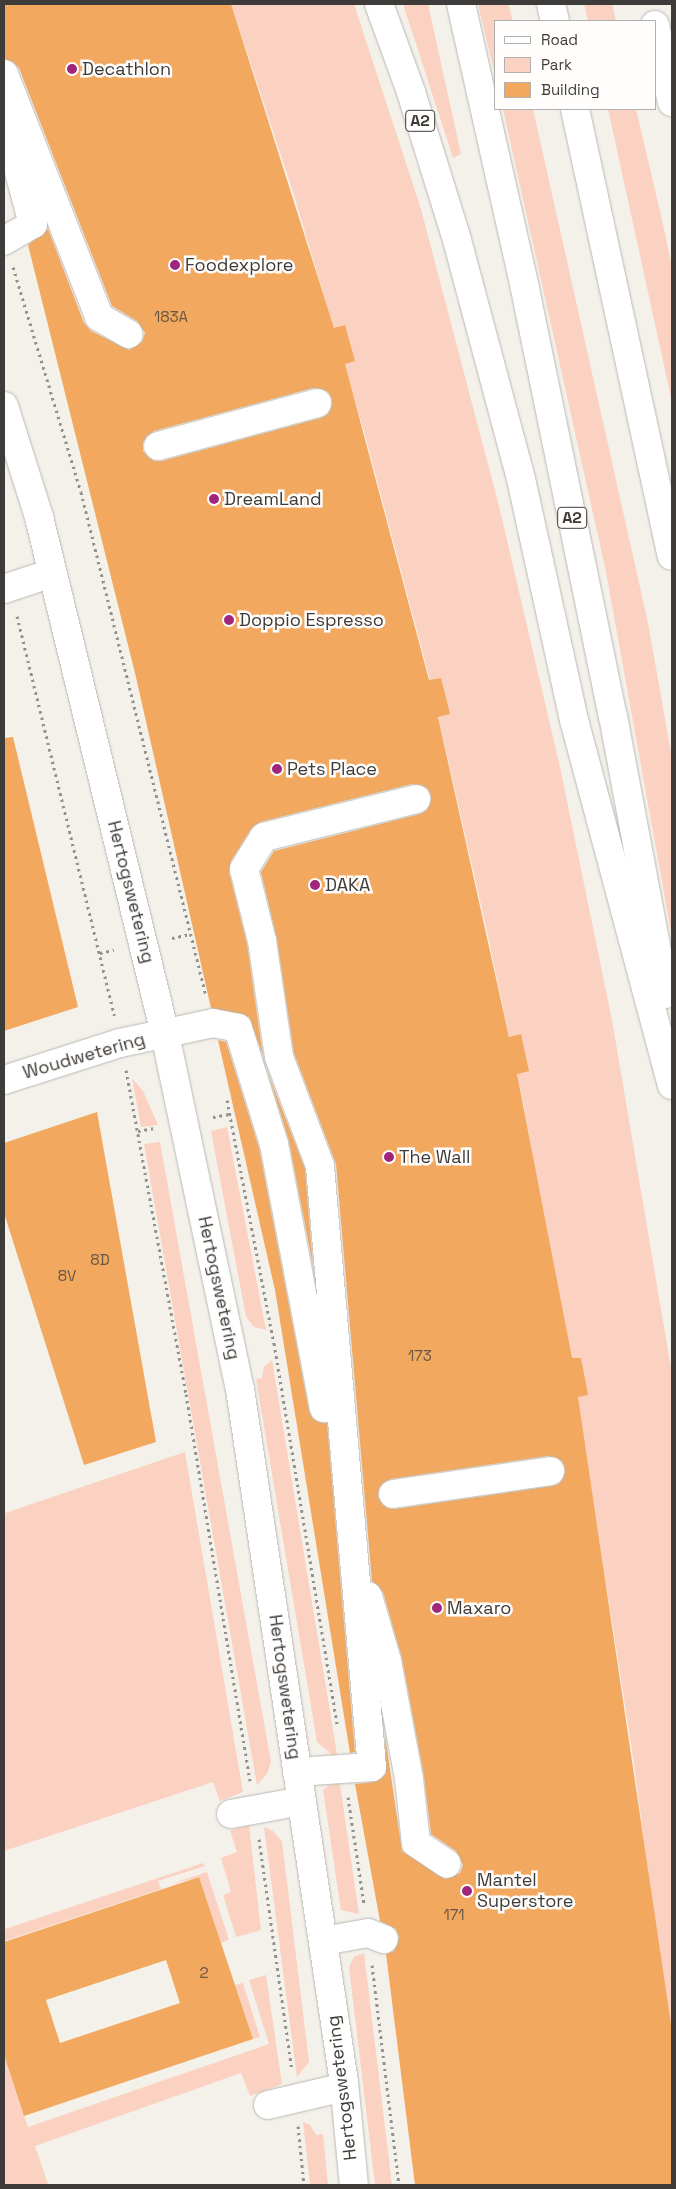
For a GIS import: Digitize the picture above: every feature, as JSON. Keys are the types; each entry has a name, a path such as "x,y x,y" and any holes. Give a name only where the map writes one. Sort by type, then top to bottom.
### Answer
{"main road":[{"name":"A2","path":"379,4 411,92 457,240 521,478 574,720 672,1085"},
{"name":"A2","path":"461,4 540,357 613,716 672,1034"},
{"path":"551,4 555,20"},
{"path":"650,4 653,20"},
{"path":"656,32 672,102"},
{"path":"4,74 99,317 130,334"},
{"path":"575,110 672,556"},
{"path":"4,116 33,224 4,241"},
{"path":"158,446 317,403"},
{"name":"Hertogswetering","path":"4,406 39,517 165,1034 240,1389 344,2087 354,2185"},
{"path":"7,588 52,574"},
{"path":"297,1772 372,1767 350,1537 320,1166 279,1057 262,941 244,868 264,837 416,799"},
{"name":"Woudwetering","path":"4,1080 120,1042 213,1023 238,1028 274,1144 350,1537"},
{"path":"393,1494 550,1471"},
{"path":"350,1537 387,1660 410,1779 416,1843 447,1864"},
{"path":"243,1811 302,1801"},
{"path":"323,1941 368,1933 384,1939"},
{"path":"268,2105 294,2097 344,2087"}],"path":[{"path":"7,588 120,1042 186,1394 243,1811 294,2097 304,2185"}],"green space":[{"path":"231,4 354,4 421,209 500,510 560,767 612,1020 672,1374 672,2051 632,1750 585,1449 523,1102 486,927 430,680 365,435 294,195"},
{"path":"403,4 428,4 461,154 453,158"},
{"path":"478,4 508,4 513,20 493,20 493,67"},
{"path":"584,4 612,4 616,20 588,20"},
{"path":"503,110 533,110 648,623 672,758 672,937 606,572"},
{"path":"608,110 636,110 663,224 672,267 672,402"},
{"path":"132,1078 143,1091 158,1125 141,1127"},
{"path":"227,1127 266,1330 254,1327 246,1317 211,1131"},
{"path":"160,1142 271,1762 267,1774 257,1785 144,1144"},
{"path":"272,1360 338,1760 317,1742 256,1379 262,1378 264,1367"},
{"path":"185,1452 243,1792 220,1801 213,1782 4,1851 4,1509 5,1513"},
{"path":"339,1778 359,1914 341,1910 323,1790"},
{"path":"249,1825 261,1930 236,1937 223,1895 231,1892 221,1858 237,1852 230,1831"},
{"path":"264,1827 273,1831 282,1841 309,2062 297,2077"},
{"path":"203,1863 205,1866 158,1881 161,1889 4,1941 4,1926 5,1929"},
{"path":"207,1872 229,1940 221,1943 199,1877 167,1885"},
{"path":"364,1953 392,2185 375,2185 349,1967 354,1957"},
{"path":"266,1975 282,2084 250,2096 241,2073 35,2146 48,2184 4,2185 4,2056 28,2127 269,2044 249,1980"},
{"path":"243,1983 260,2037 253,2039 235,1985"},
{"path":"303,2122 310,2125 316,2135 323,2134 328,2185 310,2185"}],"building":[{"name":"The Wall","path":"4,4 231,4 334,328 345,325 355,361 345,364 429,680 441,678 450,714 438,717 509,1037 521,1034 529,1071 517,1074 572,1358 581,1358 588,1395 578,1397 672,2031 672,2185 415,2185 386,1954 394,1951 399,1937 396,1929 380,1921 355,1784 374,1782 386,1774 385,1735 402,1851 445,1879 460,1873 463,1865 456,1851 431,1834 424,1776 402,1658 383,1592 372,1581 336,1164 294,1053 277,939 261,872 274,851 420,814 427,810 431,796 427,788 412,784 260,822 251,829 231,861 229,872 247,944 263,1056 249,1017 211,1008 135,673 28,245 48,229 84,323 91,331 129,350 142,342 145,333 137,321 112,306 19,68 13,62 4,59","holes":["313,388 328,392 332,399 328,414 321,418 162,461 154,461 143,451 143,442 154,431","548,1456 562,1461 565,1469 560,1483 552,1486 395,1509 387,1508 378,1497 379,1488 391,1479"]},
{"path":"13,737 78,1007 4,1031 4,738"},
{"path":"218,1040 226,1042 259,1148 309,1411 313,1419 327,1423 355,1752 350,1753 275,1290"},
{"path":"268,1073 305,1169 313,1266 289,1141"},
{"path":"97,1112 156,1442 84,1465 4,1213 4,1143"},
{"path":"199,1877 253,2039 24,2116 4,2055 4,1942","holes":["166,1960 180,2003 60,2043 46,2000"]}],"place":[{"name":"Decathlon","path":"72,69"},
{"name":"Foodexplore","path":"175,265"},
{"name":"DreamLand","path":"214,499"},
{"name":"Doppio Espresso","path":"229,620"},
{"name":"Pets Place","path":"277,769"},
{"name":"DAKA","path":"315,885"},
{"name":"The Wall","path":"389,1157"},
{"name":"Maxaro","path":"437,1608"},
{"name":"Mantel Superstore","path":"467,1891"}]}
